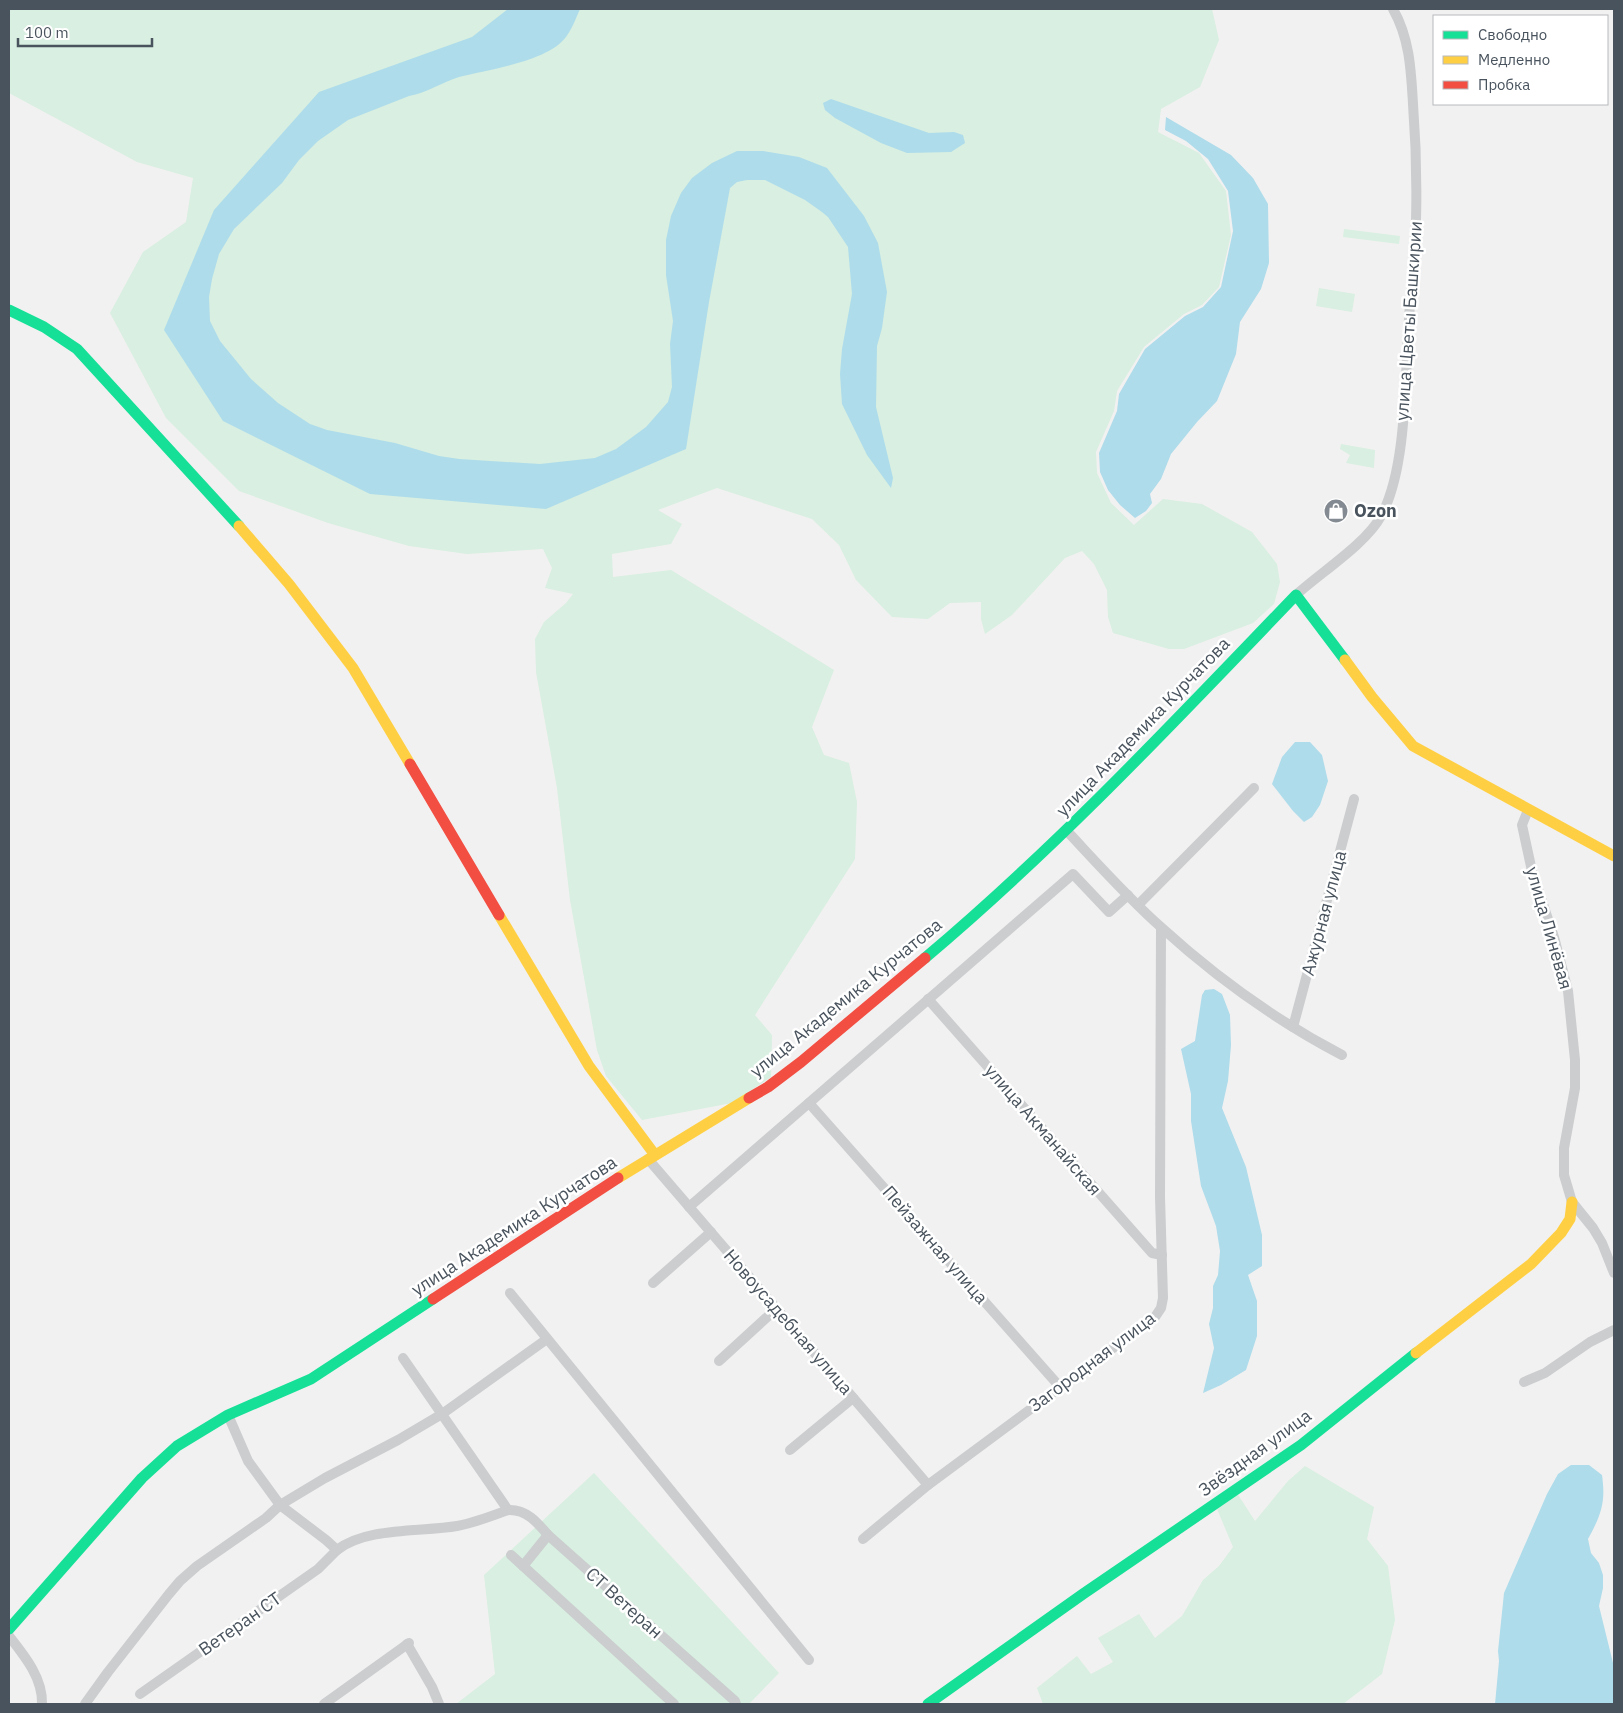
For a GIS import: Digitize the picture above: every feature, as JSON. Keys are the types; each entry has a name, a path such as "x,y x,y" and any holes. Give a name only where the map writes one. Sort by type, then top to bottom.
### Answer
{"street":[{"name":"улица Цветы Башкирии","path":"1296,594 1373,528 1389,500 1397,462 1403,411 1417,178 1409,50 1402,27 1393,9"},
{"path":"9,310 37,321 57,333 77,349 250,537 324,627 354,668 589,1066 652,1157"},
{"path":"1296,594 1372,697 1413,746 1614,856"},
{"name":"улица Академика Курчатова","path":"9,1629 142,1478 176,1446 228,1415 311,1379 652,1157 768,1086 802,1062 932,952 1038,857 1148,749 1296,594"},
{"path":"1138,905 1254,788"},
{"name":"Ажурная улица","path":"1293,1027 1354,799"},
{"name":"улица Линёвая","path":"1528,810 1522,825 1532,872 1554,937 1568,990 1575,1060 1575,1088 1564,1148 1564,1174 1572,1202 1593,1228 1602,1243 1614,1273"},
{"path":"1066,830 1161,928 1226,982 1261,1007 1342,1055"},
{"path":"689,1207 1073,874 1109,912 1128,894"},
{"name":"Загородная улица","path":"863,1539 928,1485 1155,1317 1161,1308 1163,1298 1160,1197 1161,928"},
{"name":"улица Акманайская","path":"928,999 1152,1254 1162,1255"},
{"name":"Пейзажная улица","path":"809,1103 1060,1387"},
{"name":"Новоусадебная улица","path":"652,1157 689,1207 928,1485"},
{"name":"Звёздная улица","path":"928,1704 1083,1594 1301,1445 1396,1368 1531,1264 1561,1233 1570,1219 1572,1202"},
{"path":"653,1283 711,1232"},
{"path":"510,1293 808,1660"},
{"path":"719,1361 777,1308"},
{"path":"1524,1382 1546,1372 1590,1342 1614,1330"},
{"path":"85,1704 108,1672 180,1582 198,1566 266,1518 280,1505 325,1478 398,1440 442,1414 547,1339"},
{"path":"403,1358 508,1510"},
{"path":"790,1450 853,1398"},
{"path":"228,1415 248,1462 280,1505 337,1550"},
{"name":"СТ Ветеран","path":"508,1510 516,1509 524,1512 536,1521 548,1535 735,1701 736,1704"},
{"name":"Ветеран СТ","path":"140,1694 318,1570 345,1544 366,1536 455,1526 508,1510"},
{"path":"523,1566 548,1535"},
{"path":"511,1555 674,1704"},
{"path":"9,1636 23,1653 34,1671 42,1704"},
{"path":"324,1704 408,1643 439,1704"}],"green space":[{"path":"9,9 1212,9 1219,40 1200,87 1161,109 1158,132 1199,153 1226,191 1231,235 1219,287 1202,305 1184,314 1144,347 1117,391 1114,411 1096,452 1097,473 1111,503 1134,525 1163,499 1202,504 1252,532 1277,564 1280,582 1274,604 1253,623 1184,649 1169,649 1113,633 1108,617 1107,590 1094,564 1082,551 1065,558 1012,615 985,634 981,619 981,602 950,603 928,619 892,617 856,580 839,545 812,519 717,488 658,510 682,524 671,544 612,554 613,577 671,570 834,670 812,727 824,755 849,763 857,802 855,859 755,1015 772,1035 771,1077 732,1103 642,1120 606,1076 597,1050 570,900 557,788 536,672 535,639 544,622 566,603 573,594 545,588 552,568 543,549 467,554 409,546 328,523 239,491 166,418 110,313 143,252 186,222 193,178 137,162 9,93"},
{"path":"1344,229 1400,236 1399,244 1343,237"},
{"path":"1319,288 1355,294 1352,312 1316,306"},
{"path":"1341,444 1375,450 1374,468 1346,463 1350,455 1340,449"},
{"path":"1305,1466 1374,1507 1367,1539 1388,1566 1395,1620 1382,1674 1343,1704 1043,1704 1037,1688 1077,1656 1091,1674 1113,1662 1098,1638 1139,1614 1155,1638 1182,1616 1203,1580 1219,1566 1233,1547 1217,1509 1237,1493 1255,1521 1288,1481"},
{"path":"594,1473 779,1673 749,1704 456,1704 495,1674 484,1575"}],"water":[{"path":"508,9 580,9 566,37 557,46 545,53 532,59 459,77 409,96 348,120 318,141 299,160 282,183 234,229 219,254 209,297 210,321 220,341 251,379 278,403 310,424 327,430 395,443 439,456 459,459 540,464 595,458 616,449 646,427 668,402 672,387 670,344 673,321 666,275 666,240 671,216 681,193 692,178 712,163 737,151 763,151 799,157 827,168 864,216 878,243 887,292 882,328 877,346 876,407 893,478 891,488 867,455 842,404 840,374 842,349 852,294 848,247 828,217 822,212 805,200 765,180 737,182 730,188 709,302 686,449 546,509 370,494 223,421 164,330 214,210 319,92 472,37"},
{"path":"831,99 929,133 954,132 963,135 965,143 951,152 907,153 881,143 835,118 825,110 823,103"},
{"path":"1166,117 1231,155 1253,178 1268,204 1269,263 1261,289 1240,322 1236,354 1217,401 1171,454 1161,479 1150,494 1152,503 1146,511 1135,518 1120,505 1108,490 1100,472 1099,453 1117,411 1119,394 1145,349 1185,316 1203,307 1221,287 1233,231 1228,191 1208,159 1186,141 1165,130"},
{"path":"1295,742 1310,742 1322,755 1328,781 1320,805 1312,817 1304,822 1272,784 1282,757"},
{"path":"1214,989 1222,994 1230,1015 1231,1045 1228,1081 1222,1108 1246,1167 1262,1235 1262,1266 1248,1275 1257,1301 1257,1336 1246,1370 1203,1393 1214,1348 1209,1324 1213,1308 1213,1286 1218,1275 1220,1251 1216,1226 1201,1186 1191,1121 1191,1094 1181,1049 1195,1041 1202,995 1205,990"},
{"path":"1571,1465 1589,1465 1602,1475 1603,1501 1596,1523 1588,1539 1591,1553 1599,1563 1603,1575 1603,1588 1599,1606 1614,1667 1614,1704 1495,1704 1504,1593 1547,1494 1558,1474"}],"traffic: fast":[{"path":"9,310 44,327 77,349 239,526"},
{"path":"925,958 1022,872 1069,827 1296,595 1345,660"},
{"path":"9,1629 142,1478 177,1446 228,1415 311,1379 433,1299"},
{"path":"928,1704 1083,1594 1301,1445 1416,1353"}],"traffic: slow":[{"path":"239,526 289,584 353,668 410,764"},
{"path":"1345,660 1372,697 1413,746 1614,856"},
{"path":"499,915 589,1066 655,1155"},
{"path":"618,1178 749,1098"},
{"path":"1416,1353 1531,1264 1561,1233 1570,1219 1572,1202"}],"traffic: jam":[{"path":"410,764 499,915"},
{"path":"749,1098 768,1087 801,1062 925,958"},
{"path":"433,1299 618,1178"}],"place":[{"name":"Ozon","path":"1336,511"}]}
